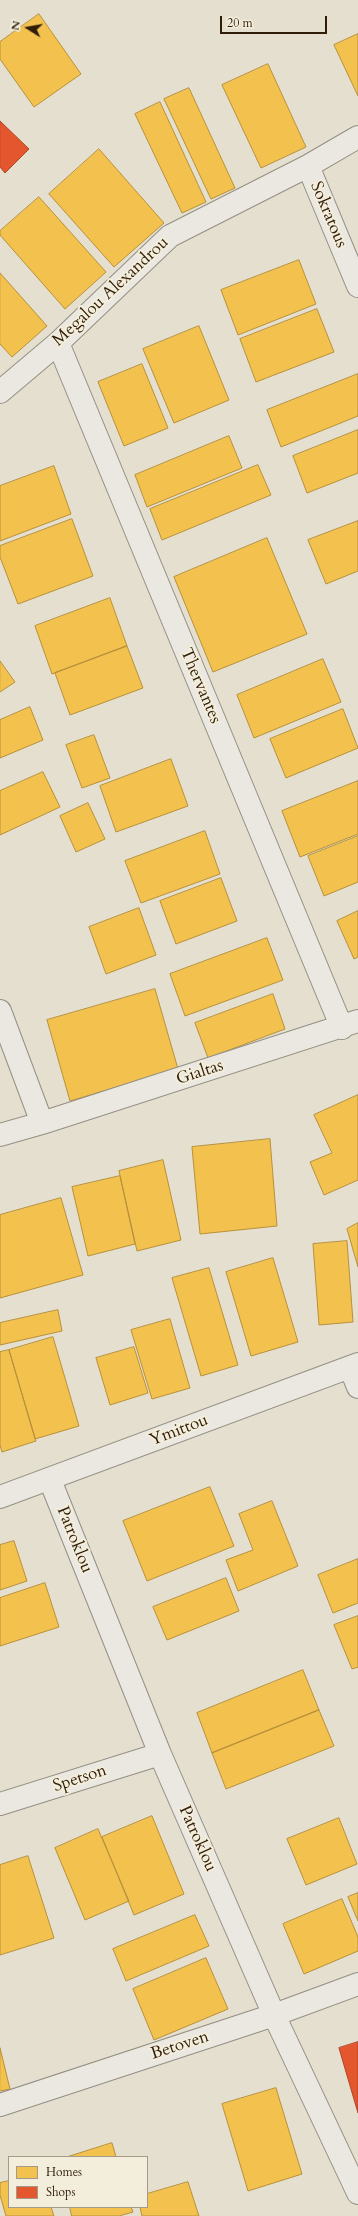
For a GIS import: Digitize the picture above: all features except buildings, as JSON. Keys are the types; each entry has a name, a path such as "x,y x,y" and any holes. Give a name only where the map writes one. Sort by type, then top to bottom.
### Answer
{"street":[{"name":"Megalou Alexandrou","path":"0,392 58,344 170,236 308,166 358,136"},
{"name":"Sokratous","path":"308,166 358,286"},
{"name":"Thervantes","path":"58,344 350,1025"},
{"path":"0,1011 42,1123"},
{"name":"Gialtas","path":"0,1135 350,1025"},
{"path":"354,1365 358,1387"},
{"name":"Ymittou","path":"0,1497 50,1480 354,1365"},
{"name":"Patroklou","path":"50,1480 160,1754 274,2015 358,2193"},
{"name":"Spetson","path":"0,1804 160,1754"},
{"name":"Betoven","path":"0,2104 274,2015 358,1984"}]}
